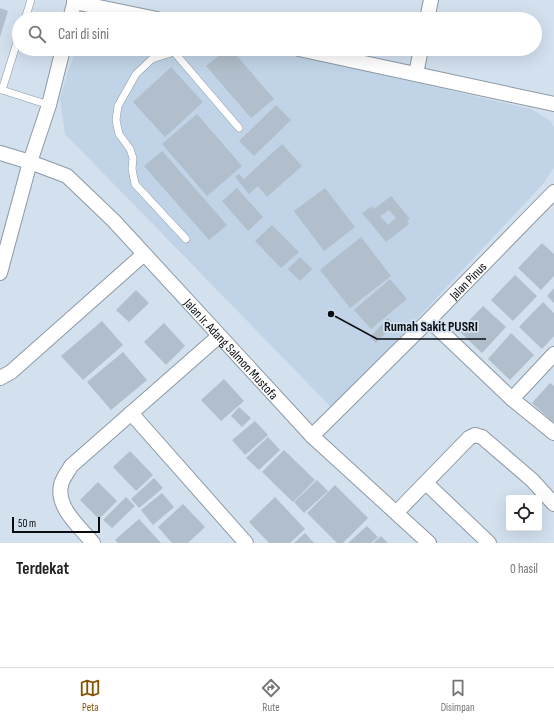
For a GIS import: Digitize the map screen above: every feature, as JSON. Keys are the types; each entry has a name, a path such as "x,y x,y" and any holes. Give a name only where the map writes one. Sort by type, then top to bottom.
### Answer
{"street":[{"path":"429,12 432,0"},
{"path":"72,12 75,1 117,12"},
{"path":"0,270 30,162 49,105 61,56"},
{"path":"332,56 554,104"},
{"path":"416,74 420,56"},
{"name":"Jalan Ir. Adang Salmon Mustofa","path":"0,153 30,162 67,176 114,221 312,436 397,512 429,543"},
{"name":"Jalan Pinus","path":"312,436 429,320 554,192"},
{"path":"0,378 11,372 144,254"},
{"path":"429,320 512,399 554,433"},
{"path":"93,543 63,506 61,498 61,485 71,466 219,336"},
{"path":"512,399 554,354"},
{"path":"131,413 246,543"},
{"path":"397,512 469,438 475,436 482,437 532,480 554,504"},
{"path":"426,483 489,543"}],"lane":[{"path":"27,12 31,0"},
{"path":"12,56 1,90 49,105"},
{"path":"159,56 152,59 136,74 118,106 116,120 119,134 130,149 133,158 132,169 135,184 186,239"},
{"path":"177,56 239,128"}],"shaded area":[{"path":"74,56 301,56 531,109 551,121 554,128 554,168 542,185 333,409 65,134 60,99 67,73"}],"building":[{"path":"0,8 8,11 0,37"},
{"path":"218,56 237,56 274,99 251,118 206,66"},
{"path":"171,67 203,102 165,137 133,102"},
{"path":"276,105 291,120 254,156 239,141"},
{"path":"197,114 242,166 207,196 162,144"},
{"path":"282,144 302,166 267,197 258,186 249,194 235,177 239,174 244,179"},
{"path":"162,151 227,225 209,240 144,166"},
{"path":"237,188 263,217 248,231 222,201"},
{"path":"325,188 355,227 324,251 294,211"},
{"path":"391,196 410,219 407,221 409,224 386,242 362,213 372,206 374,209","holes":["389,210 396,218 388,225 380,216"]},
{"path":"272,225 299,252 281,268 255,241"},
{"path":"361,237 391,276 350,308 320,270"},
{"path":"542,243 554,254 554,276 541,290 518,268"},
{"path":"300,257 312,269 300,281 288,269"},
{"path":"515,275 537,296 513,321 491,300"},
{"path":"390,279 407,299 371,329 354,310"},
{"path":"554,288 554,303 547,296"},
{"path":"136,290 149,303 129,322 116,310"},
{"path":"543,302 554,313 554,336 542,349 519,327"},
{"path":"483,306 506,327 482,353 459,331"},
{"path":"388,318 394,324 376,343 370,337"},
{"path":"102,321 123,345 83,380 61,356"},
{"path":"164,323 185,346 166,365 144,342"},
{"path":"511,333 534,355 510,380 488,359"},
{"path":"123,352 147,380 111,410 87,382"},
{"path":"224,379 244,401 221,421 201,400"},
{"path":"550,383 554,386 554,423 532,403"},
{"path":"239,407 251,418 242,427 231,416"},
{"path":"255,421 268,435 245,455 232,440"},
{"path":"268,437 280,450 259,470 246,458"},
{"path":"284,450 315,480 293,502 262,472"},
{"path":"130,451 153,475 136,491 113,467"},
{"path":"154,478 163,488 139,508 131,499"},
{"path":"317,480 328,491 304,513 294,502"},
{"path":"98,482 117,501 99,519 80,500"},
{"path":"335,485 368,518 343,543 337,543 307,513"},
{"path":"162,493 174,507 153,525 141,510"},
{"path":"126,497 135,506 112,528 103,520"},
{"path":"275,497 305,529 290,543 269,543 249,522"},
{"path":"183,504 205,527 188,543 172,543 158,527"},
{"path":"139,519 161,543 118,543 115,540"},
{"path":"367,526 378,537 371,543 348,543"},
{"path":"305,533 314,543 294,543"},
{"path":"381,536 388,543 373,543"}],"place":[{"name":"Rumah Sakit PUSRI","path":"331,314"}]}
